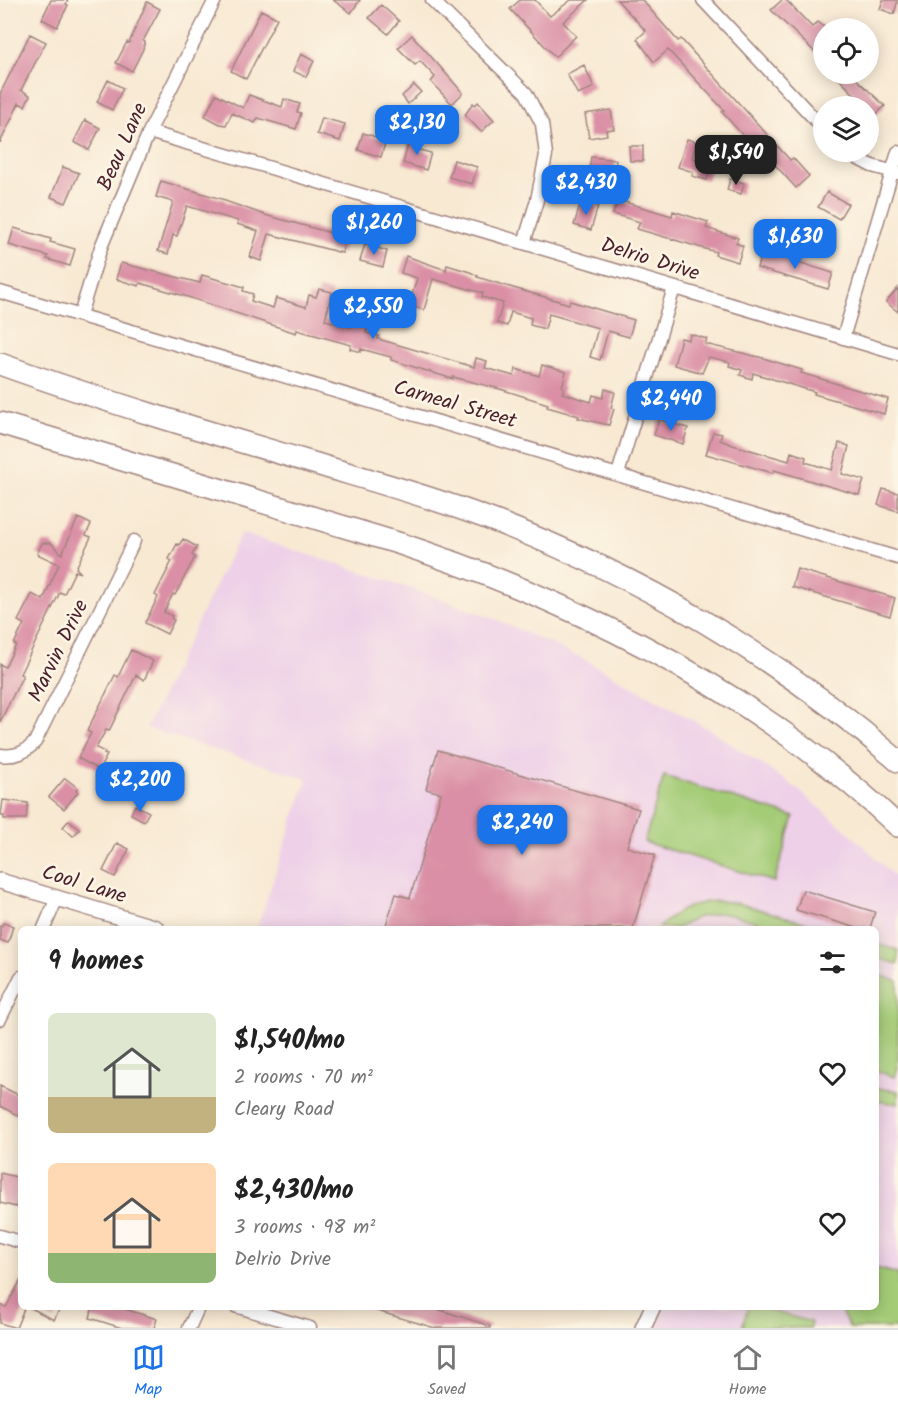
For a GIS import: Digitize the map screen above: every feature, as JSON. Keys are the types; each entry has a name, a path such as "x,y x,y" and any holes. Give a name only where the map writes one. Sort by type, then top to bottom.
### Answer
{"highway":[{"path":"0,364 67,388 483,516 570,552 648,590 750,650 824,702 898,761"},
{"path":"0,423 401,543 525,589 656,653 749,709 834,771 898,826"},
{"path":"0,437 238,496"}],"street":[{"name":"Beau Lane","path":"80,315 101,247 149,132 215,0"},
{"path":"432,0 526,93 542,124 546,155 537,200 524,243"},
{"path":"703,0 813,117"},
{"name":"Delrio Drive","path":"149,132 898,354"},
{"path":"843,338 895,172 898,152"},
{"path":"864,162 895,172"},
{"path":"618,474 674,288"},
{"name":"Carneal Street","path":"0,292 898,558"},
{"name":"Marvin Drive","path":"0,755 20,754 35,742 134,541"},
{"name":"Cool Lane","path":"0,881 149,926"},
{"path":"45,926 57,898"},
{"path":"0,1019 18,983"},
{"path":"0,1236 18,1241"},
{"path":"189,1328 197,1310"},
{"path":"249,1310 310,1328"},
{"path":"643,1328 651,1310"}],"shaded area":[{"path":"241,533 402,585 493,618 580,657 707,728 791,784 853,836 898,880 898,1328 642,1328 651,1310 879,1310 879,926 258,926 307,779 146,728"}],"green space":[{"path":"664,776 794,817 774,882 644,842"},
{"path":"720,901 737,903 817,926 771,926 719,913 696,918 682,926 661,926 686,908"},
{"path":"879,945 898,950 898,964 879,959"},
{"path":"879,975 898,981 898,1067 895,1077 879,1072"},
{"path":"879,1088 898,1091 898,1104 879,1101"},
{"path":"879,1269 898,1274 898,1328 850,1328 840,1310 879,1310"},
{"path":"747,1310 768,1310 811,1322 810,1328 742,1328"}],"building":[{"path":"51,0 68,0 66,4 68,5 57,27 42,19"},
{"path":"333,0 360,0 351,13"},
{"path":"520,0 535,0 550,16 571,0 588,0 563,22 576,36 555,57 510,9"},
{"path":"617,0 642,0 678,41 681,39 790,160 793,158 809,176 796,188 769,158 766,160 738,130 722,112 724,110 668,50 654,62 637,39 646,31"},
{"path":"782,0 786,0 813,26 813,50 771,10"},
{"path":"883,0 898,0 894,14 880,9"},
{"path":"147,2 160,9 143,41 145,42 143,49 132,71 116,63 127,42 129,43"},
{"path":"381,5 399,21 388,34 369,18"},
{"path":"261,10 277,18 246,79 231,71"},
{"path":"30,34 46,42 21,90 30,95 25,106 19,103 0,143 0,94"},
{"path":"412,35 463,93 452,104 431,82 435,77 420,61 415,65 398,48"},
{"path":"301,54 314,61 306,77 293,71"},
{"path":"584,65 594,87 578,95 567,74"},
{"path":"108,80 123,88 112,110 97,102"},
{"path":"844,84 862,84 874,96 856,96"},
{"path":"414,85 421,92 408,104 402,96"},
{"path":"216,94 243,108 249,95 282,107 284,99 300,104 297,112 301,113 296,129 258,118 255,123 232,113 226,125 220,124 205,116"},
{"path":"879,100 885,106 879,112"},
{"path":"478,102 494,120 481,132 465,115 473,103 475,105"},
{"path":"611,110 614,129 606,130 607,135 589,138 585,114"},
{"path":"322,118 345,124 340,141 317,134"},
{"path":"85,120 100,128 89,150 74,142"},
{"path":"404,120 418,124 415,136 401,132"},
{"path":"363,133 386,140 381,157 358,150"},
{"path":"687,139 697,142 692,158 712,163 707,180 692,176 693,172 678,167"},
{"path":"409,141 421,145 419,150 431,153 426,170 403,163"},
{"path":"629,146 643,146 643,161 630,161"},
{"path":"591,157 616,160 613,185 588,181"},
{"path":"454,160 477,167 472,184 449,177"},
{"path":"63,167 79,173 66,203 51,197"},
{"path":"730,179 744,183 741,194 727,190"},
{"path":"161,181 225,200 265,215 346,237 342,253 269,234 261,261 250,257 258,231 237,224 238,221 187,206 177,236 173,235 168,254 158,251 173,202 156,197"},
{"path":"827,192 848,204 839,219 818,207"},
{"path":"618,200 672,216 673,211 708,222 706,228 738,238 736,243 743,246 738,262 715,255 716,252 637,229 640,222 613,214"},
{"path":"581,202 598,206 591,230 574,225"},
{"path":"14,228 75,249 70,266 47,259 48,256 9,245"},
{"path":"365,244 387,251 383,267 360,261"},
{"path":"762,251 833,273 828,289 757,268"},
{"path":"406,256 446,270 447,265 510,287 569,304 570,301 634,320 629,337 608,331 600,360 590,357 598,328 549,314 545,329 530,325 531,318 511,312 507,326 497,323 503,303 482,297 483,293 433,279 424,310 409,305 417,278 401,273"},
{"path":"121,263 200,283 202,275 244,287 243,291 253,294 251,301 273,308 276,298 306,307 309,295 316,297 319,289 332,292 325,320 351,327 358,302 371,306 365,324 368,325 366,333 379,336 378,339 474,367 476,358 487,361 485,368 514,376 516,369 539,376 542,365 566,372 562,393 591,402 593,395 603,398 605,389 615,392 611,408 614,409 609,425 578,418 579,416 547,407 548,404 500,389 453,377 453,379 391,360 391,357 361,349 361,352 350,349 351,345 297,330 296,333 188,297 140,283 139,286 116,279"},
{"path":"898,288 898,312 886,302"},
{"path":"690,334 707,339 705,344 763,358 802,370 801,373 888,399 884,414 814,394 815,392 753,373 752,379 740,375 742,370 729,366 730,362 709,357 702,373 674,365 681,338 689,340"},
{"path":"659,420 688,428 683,444 654,435"},
{"path":"713,432 722,434 720,440 733,445 789,461 791,452 806,457 805,462 832,470 839,443 849,446 842,474 864,480 859,495 774,470 773,473 706,454"},
{"path":"883,489 898,493 898,511 878,505"},
{"path":"78,518 91,524 86,535 91,537 76,568 81,573 75,571 64,594 60,592 20,674 23,675 0,722 0,664 5,667 16,645 14,644 24,624 18,621 32,594 43,600 59,564 37,554 42,543 51,543 62,554"},
{"path":"183,539 197,547 192,555 195,557 164,612 172,616 174,620 167,634 145,623 158,597 155,595 172,561 169,559 177,544 179,545"},
{"path":"797,569 895,598 890,616 792,587"},
{"path":"131,650 153,661 144,680 136,675 109,731 106,730 96,748 107,755 99,770 78,758 91,733 87,731 115,675 118,677"},
{"path":"438,750 639,809 627,847 655,855 634,926 386,926 396,894 410,898 441,793 426,789"},
{"path":"65,778 78,788 76,790 78,792 64,809 49,797"},
{"path":"3,800 28,803 26,819 4,819 4,816 1,816"},
{"path":"135,805 149,812 144,821 131,814"},
{"path":"69,820 80,829 73,836 63,827"},
{"path":"117,843 129,849 115,877 103,871"},
{"path":"803,890 875,912 871,926 850,926 796,910"},
{"path":"3,923 13,926 8,943 0,940 0,926"},
{"path":"0,1086 18,1095 18,1115 0,1106"},
{"path":"0,1173 18,1177 16,1207 0,1203"},
{"path":"18,1285 18,1310 23,1310 16,1328 0,1323 0,1305 6,1307"},
{"path":"35,1310 59,1310 54,1320"},
{"path":"92,1310 128,1310 157,1319 154,1328 122,1328 90,1318"},
{"path":"373,1310 440,1310 490,1326 490,1328 435,1328"}]}
